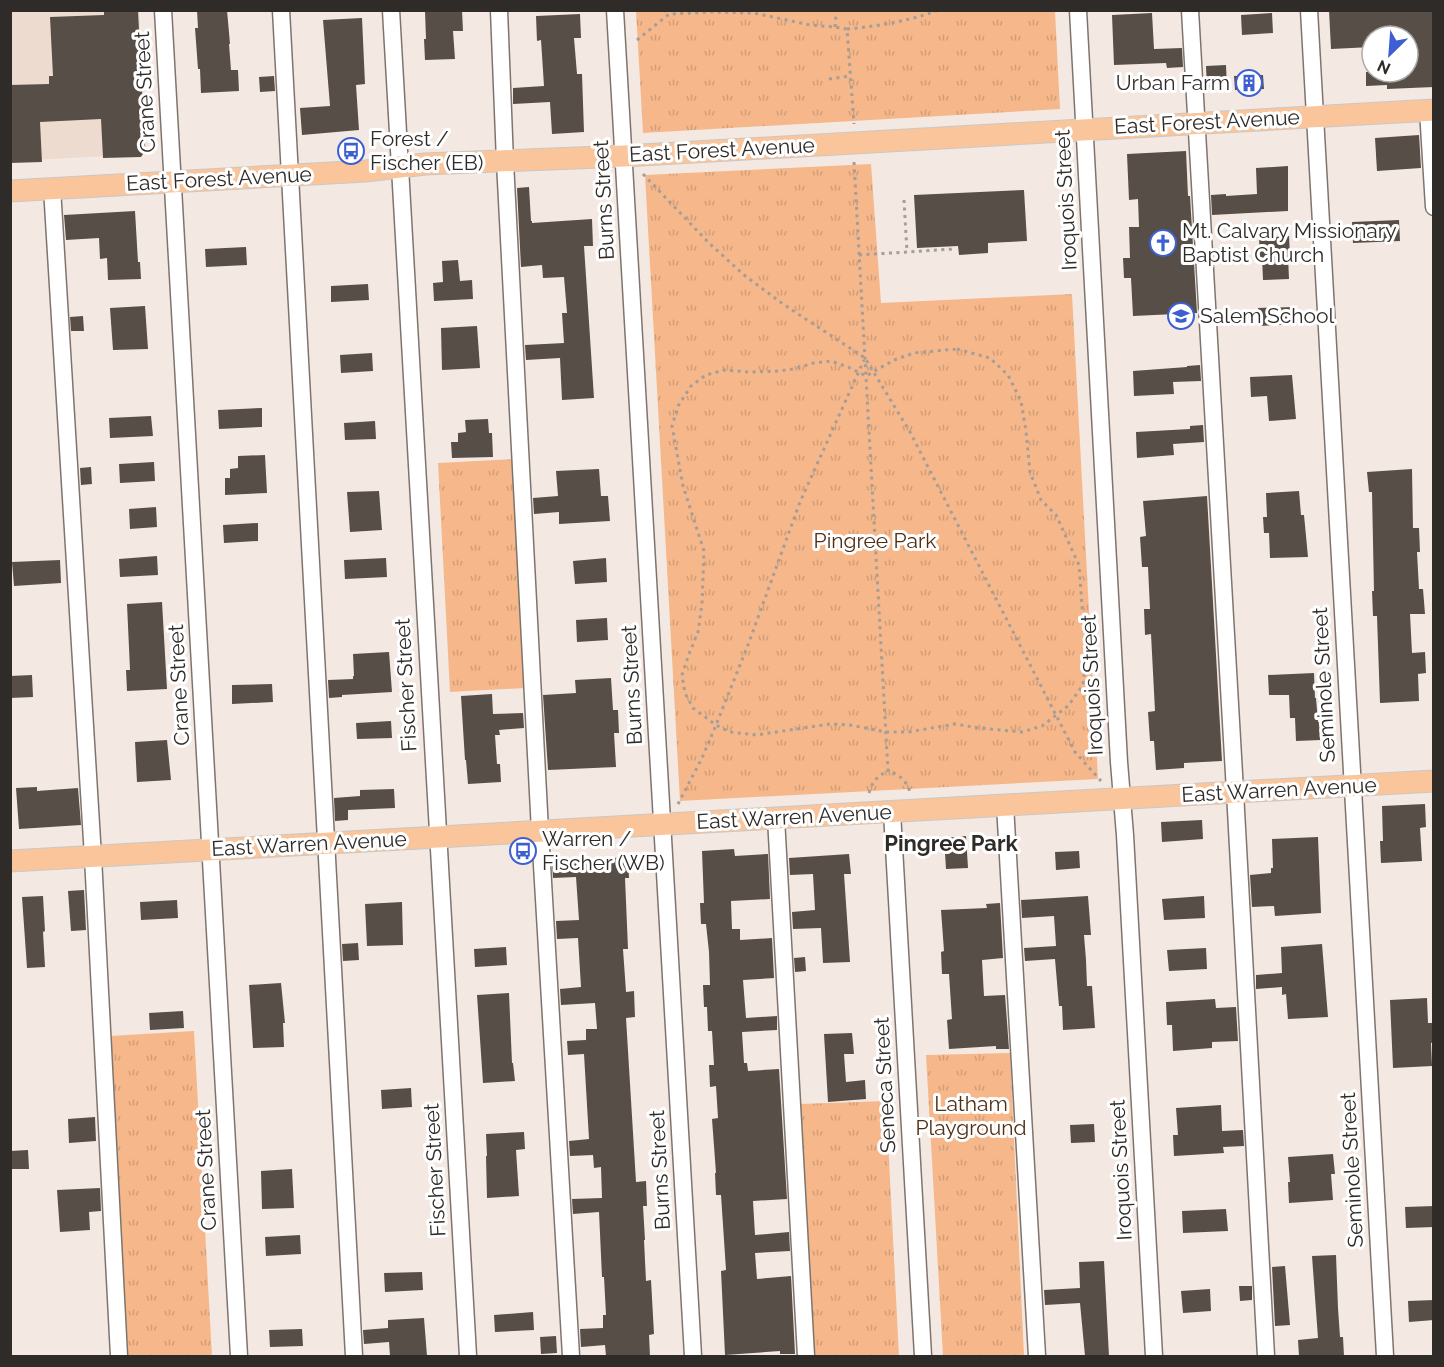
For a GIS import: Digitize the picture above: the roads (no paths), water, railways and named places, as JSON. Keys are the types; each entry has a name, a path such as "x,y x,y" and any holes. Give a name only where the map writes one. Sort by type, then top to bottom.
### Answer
{"main road":[{"name":"East Forest Avenue","path":"10,190 366,171 425,164 624,156 1431,110"},
{"name":"East Warren Avenue","path":"10,861 1434,781"}],"street":[{"name":"Crane Street","path":"163,10 239,1356"},
{"path":"281,10 354,1356"},
{"name":"Fischer Street","path":"391,10 468,1356"},
{"path":"499,10 540,831 571,1356"},
{"name":"Burns Street","path":"615,10 693,1356"},
{"name":"Iroquois Street","path":"1078,10 1154,1356"},
{"path":"1190,10 1266,1356"},
{"name":"Seminole Street","path":"1309,10 1385,1356"},
{"path":"1431,110 1434,207"},
{"path":"52,188 93,857 119,1356"},
{"path":"1005,805 1037,1356"},
{"name":"Seneca Street","path":"892,812 923,1356"},
{"path":"776,818 806,1356"}],"place":[{"name":"Urban Farm","path":"1249,83"},
{"name":"Forest / Fischer (EB)","path":"351,151"},
{"name":"Mt. Calvary Missionary Baptist Church","path":"1163,243"},
{"name":"Salem School","path":"1181,316"},
{"name":"Warren / Fischer (WB)","path":"523,851"}],"district":[{"name":"Pingree Park","path":"951,843"}],"park label":[{"name":"Latham Playground","path":"971,1116"}]}
